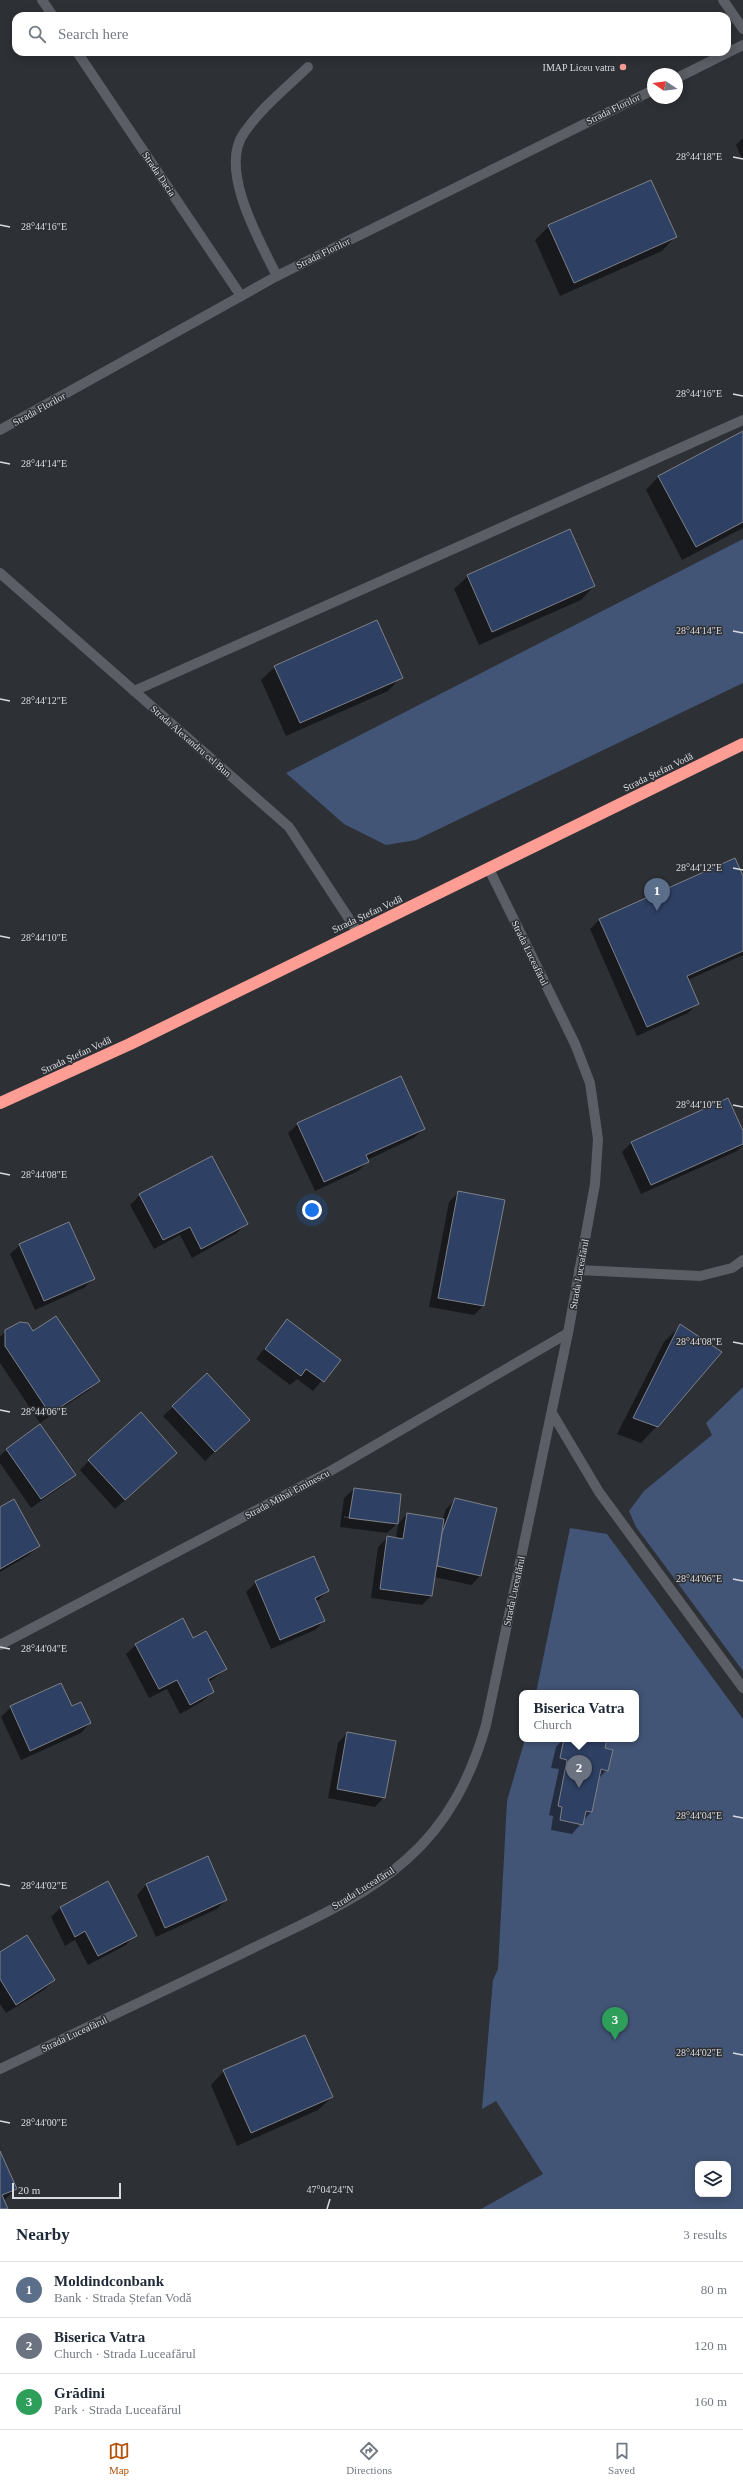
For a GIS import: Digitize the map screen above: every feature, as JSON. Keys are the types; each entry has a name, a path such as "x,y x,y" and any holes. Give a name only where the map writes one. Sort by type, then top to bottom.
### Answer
{"highway":[{"name":"Strada Ștefan Vodă","path":"0,1103 130,1044 357,931 489,869 743,744"}],"street":[{"path":"42,0 50,12"},
{"path":"723,0 743,29"},
{"path":"731,51 743,45"},
{"name":"Strada Dacia","path":"80,56 241,296"},
{"path":"683,75 721,56"},
{"path":"277,276 252,228 237,176 236,154 243,134 308,67"},
{"name":"Strada Florilor","path":"0,430 277,276 647,93"},
{"path":"134,691 743,420"},
{"name":"Strada Alexandru cel Bun","path":"0,573 289,827 357,931"},
{"name":"Strada Luceafărul","path":"0,2069 312,1919 372,1885 401,1864 439,1825 462,1790 476,1760 486,1725 568,1333 595,1184 598,1139 590,1083 575,1044 489,869"},
{"path":"579,1270 700,1276 732,1268 743,1260"},
{"name":"Strada Mihai Eminescu","path":"0,1645 327,1473 568,1333"},
{"path":"552,1413 598,1492 743,1688"}],"shaded area":[{"path":"743,539 743,683 416,840 386,845 344,824 286,773"},
{"path":"743,1387 743,1671 636,1527 629,1511 644,1491 712,1435 706,1423"},
{"path":"570,1528 607,1534 743,1719 743,2209 481,2209 543,2174 496,2101 482,2109 493,1980 498,1969 507,1801 524,1742 639,1742 639,1690 537,1690"}],"building":[{"path":"651,180 677,237 574,283 548,225"},
{"path":"743,431 743,522 696,547 658,476"},
{"path":"570,529 595,586 492,632 467,575"},
{"path":"377,620 403,678 300,723 274,666"},
{"path":"735,858 743,876 743,951 687,976 699,1004 647,1027 599,919"},
{"path":"401,1076 425,1129 366,1155 369,1162 324,1182 297,1123"},
{"path":"728,1098 743,1131 743,1144 651,1185 631,1142"},
{"path":"212,1156 248,1224 201,1249 190,1227 163,1240 139,1194"},
{"path":"458,1191 505,1200 484,1306 438,1298"},
{"path":"69,1222 95,1279 44,1301 19,1244"},
{"path":"56,1316 100,1381 50,1414 5,1346 5,1330 20,1322 28,1323 33,1331"},
{"path":"287,1319 341,1360 324,1382 306,1369 301,1376 265,1349"},
{"path":"680,1324 722,1352 658,1427 633,1418"},
{"path":"207,1373 250,1420 215,1452 172,1406"},
{"path":"141,1412 177,1453 125,1500 88,1460"},
{"path":"40,1424 76,1475 41,1499 6,1449"},
{"path":"354,1488 401,1494 398,1524 349,1518"},
{"path":"455,1498 497,1508 481,1576 437,1566 442,1533"},
{"path":"14,1499 40,1546 0,1569 0,1507"},
{"path":"407,1513 444,1519 432,1596 380,1589 387,1536 403,1539"},
{"path":"314,1556 329,1591 315,1598 325,1621 280,1640 255,1581"},
{"path":"183,1618 193,1638 206,1631 227,1669 208,1679 214,1692 190,1705 177,1680 159,1689 135,1644"},
{"path":"61,1683 72,1706 81,1702 91,1723 30,1751 10,1706"},
{"path":"347,1732 396,1741 385,1798 337,1789"},
{"path":"563,1742 606,1742 605,1748 613,1750 608,1771 601,1769 592,1812 586,1811 583,1825 560,1820 562,1807 558,1806 567,1760 560,1758"},
{"path":"208,1856 227,1900 165,1928 146,1884"},
{"path":"108,1881 137,1936 98,1956 85,1931 75,1937 60,1907"},
{"path":"27,1935 55,1980 16,2005 0,1979 0,1952"},
{"path":"305,2035 333,2097 251,2133 223,2070"},
{"path":"0,2151 17,2189 2,2195 8,2209 0,2209"}],"place":[{"name":"IMAP Liceu vatra","path":"623,67"},
{"name":"Moldindconbank","path":"657,911"},
{"name":"Biserica Vatra","path":"579,1788"},
{"name":"Grădini","path":"615,2040"}]}
